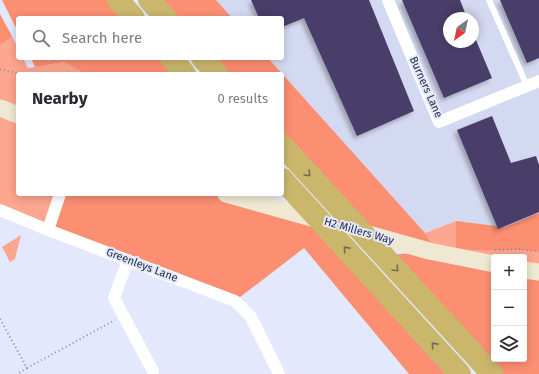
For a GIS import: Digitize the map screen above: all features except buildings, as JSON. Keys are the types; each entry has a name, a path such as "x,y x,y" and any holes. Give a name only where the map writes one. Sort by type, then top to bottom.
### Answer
{"highway":[{"path":"118,0 132,16"},
{"path":"149,0 164,16"},
{"path":"173,60 183,72"},
{"path":"204,60 215,72"},
{"path":"284,147 492,374"},
{"path":"284,181 460,374"}],"street":[{"name":"Burners Lane","path":"388,0 439,122 539,81"},
{"path":"0,108 16,113"},
{"path":"48,230 59,196"},
{"name":"H2 Millers Way","path":"232,196 429,251 491,263"},
{"name":"Greenleys Lane","path":"0,210 48,230 235,301 251,317 279,374"},
{"path":"128,260 114,298 156,373"},
{"path":"527,270 539,272"}],"lane":[{"path":"489,0 527,86"}],"path":[{"path":"0,69 16,73"},
{"path":"17,374 123,315"},
{"path":"0,318 27,368"}],"shaded area":[{"path":"2,0 117,0 131,16 16,16 16,28"},
{"path":"151,0 216,0 230,16 165,16"},
{"path":"216,0 539,0 539,213 505,227 456,221 425,233 284,76 284,72 281,72 270,60 284,60 284,16 230,16"},
{"path":"0,14 12,36 0,46"},
{"path":"12,36 16,44 16,60 24,60 28,68 64,62 82,72 16,72 16,196 59,196 48,230 0,210 0,46"},
{"path":"32,60 170,60 180,72 82,72 64,62 35,67"},
{"path":"204,60 270,60 281,72 215,72"},
{"path":"284,76 425,233 432,244 356,225 284,147"},
{"path":"59,196 232,196 328,229 460,374 409,374 304,248 235,301 48,230"},
{"path":"539,213 539,252 476,251 456,248 456,221 505,227"},
{"path":"456,221 456,248 477,251 539,252 539,272 527,270 527,254 491,254 491,256 432,244 425,233"},
{"path":"21,235 15,259 10,262 2,247"},
{"path":"429,251 491,263 491,362 527,362 527,270 539,272 539,374 492,374 391,255"}]}
